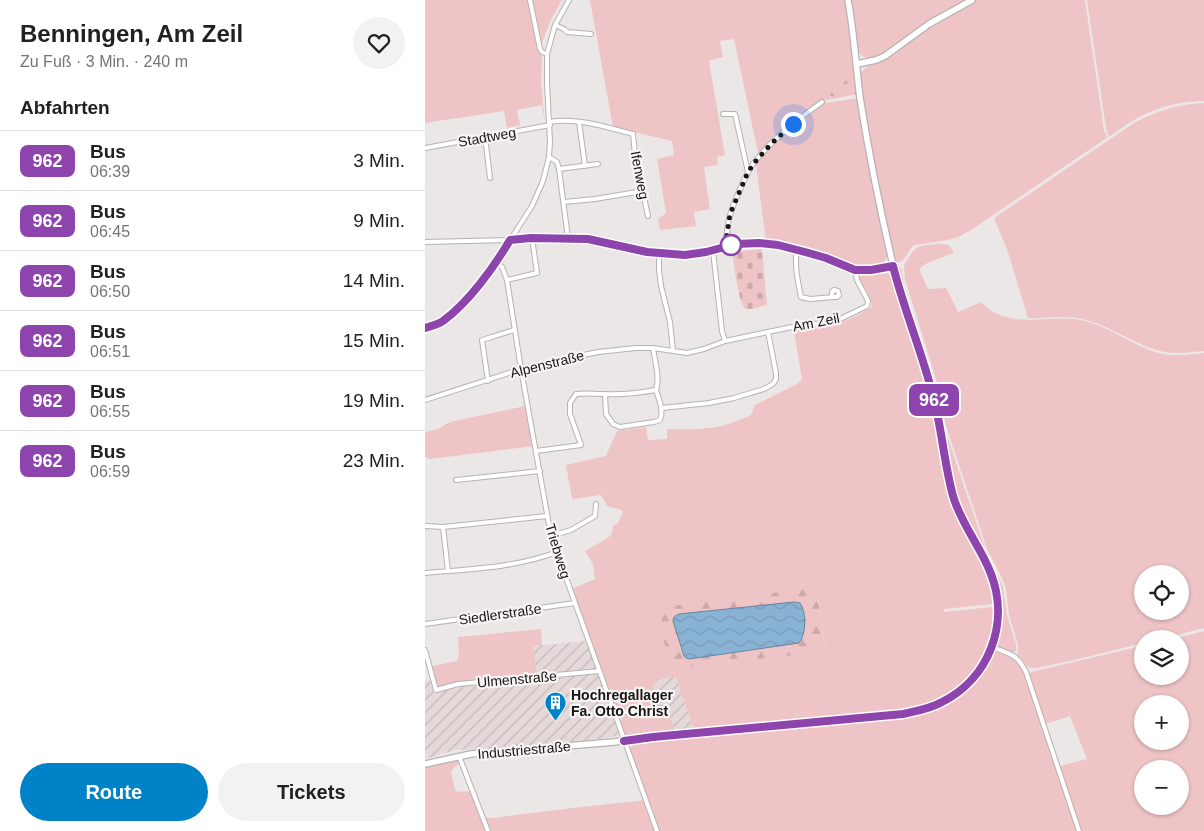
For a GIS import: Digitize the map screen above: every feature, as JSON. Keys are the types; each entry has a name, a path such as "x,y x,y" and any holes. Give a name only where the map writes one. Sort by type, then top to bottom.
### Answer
{"street":[{"path":"530,0 540,49 547,54"},
{"path":"425,328 436,325 448,317 469,296 496,262 532,206 543,181 549,157 550,142 547,54 555,25 569,0"},
{"name":"Industriestraße","path":"425,764 459,756 903,714 944,702 965,688 983,666 992,647 998,624 999,613 995,584 986,562 961,518 954,497 933,398 893,266 865,128 848,0"},
{"path":"857,64 881,58 929,24 972,0"},
{"path":"555,25 567,32 591,34"},
{"path":"725,247 730,214 748,172 754,163 793,124 822,102"},
{"path":"723,114 735,114 748,172"},
{"name":"Stadtweg","path":"425,148 485,137 559,120 579,122 633,134"},
{"path":"579,122 585,166"},
{"name":"Ifenweg","path":"633,134 648,216"},
{"path":"485,137 490,178"},
{"path":"549,157 557,162 559,169 568,238"},
{"path":"559,169 598,164"},
{"path":"564,202 643,191"},
{"path":"507,280 537,273 531,238"},
{"path":"425,242 568,238 597,241 659,254 692,255 742,243 759,243 778,245 826,258 855,270 871,270 893,266"},
{"path":"797,250 797,281 801,297 810,299 835,298"},
{"path":"713,251 722,331 725,342"},
{"path":"659,254 661,286 670,322 673,351"},
{"name":"Triebweg","path":"496,262 502,267 507,280 514,330 551,536 657,831"},
{"name":"Am Zeil","path":"673,351 687,353 768,332 836,321 867,306 868,302 857,280 855,270"},
{"path":"488,381 481,340 514,330"},
{"path":"662,408 709,403 734,398 764,389 773,384 776,379 776,373 768,332"},
{"name":"Alpenstraße","path":"425,400 521,370 598,352 636,348 673,351"},
{"path":"605,394 606,414 613,424 620,427 660,420 662,408 656,390 658,383 653,348"},
{"path":"536,451 581,445 570,414 570,403 576,394 647,392 656,390"},
{"path":"456,480 540,471"},
{"path":"551,536 571,530 595,516 596,504"},
{"path":"425,526 443,527 547,516"},
{"path":"443,527 448,571"},
{"path":"425,573 517,564 557,552"},
{"name":"Siedlerstraße","path":"425,624 575,604"},
{"path":"992,647 1014,655 1019,659 1026,672 1079,831"},
{"name":"Ulmenstraße","path":"425,650 436,690 458,684 599,671"},
{"path":"615,713 664,708"},
{"path":"459,756 488,831"}],"shaded area":[{"path":"586,641 618,728 619,732 616,736 498,748 455,750 425,759 425,681 430,680 434,694 439,693 439,690 456,686 536,680 533,646"},
{"path":"671,676 675,677 677,681 695,731 676,733 667,710 659,710 653,685"}],"green space":[{"path":"425,0 529,0 542,59 541,83 545,124 542,105 517,110 520,125 507,128 504,111 425,123"},
{"path":"532,0 562,0 551,20 541,45"},
{"path":"590,0 846,0 856,78 850,77 830,94 830,97 833,99 820,101 792,122 772,139 757,156 758,153 734,39 720,41 723,57 709,61 725,155 717,157 718,165 704,167 710,209 694,212 696,226 660,230 658,219 666,213 657,159 674,155 672,141 613,127"},
{"path":"851,0 967,0 885,53 877,57 866,58 859,53 857,48"},
{"path":"977,0 1085,0 1104,131 1108,137 971,230 948,240 914,245 902,261 896,263 874,166 861,73 868,67 884,60 927,28"},
{"path":"1087,0 1204,0 1204,101 1180,103 1158,109 1139,117 1110,136 1108,135"},
{"path":"850,77 856,78 857,94 831,98 830,94"},
{"path":"858,98 888,253 884,262 877,267 857,267 806,250 766,242 756,164 781,137 825,103"},
{"path":"1204,103 1204,351 1165,352 1135,342 1106,327 1079,318 1028,318 1008,252 994,218 1134,123 1168,109"},
{"path":"949,245 954,253 927,263 919,269 928,289 946,288 958,312 981,302 991,311 1015,319 1068,319 1091,323 1101,326 1151,351 1162,354 1204,353 1204,628 1189,632 1189,630 1134,630 1134,645 1036,668 1027,666 1017,655 1018,645 1009,615 1006,589 987,549 946,426 936,379 905,279 904,265 915,249 922,246"},
{"path":"762,249 767,305 745,309 738,290 732,252"},
{"path":"898,266 901,268 906,294 935,383 943,424 987,554 1003,587 1007,615 1016,644 1014,653 999,647 997,643 1000,600 957,501 950,476 940,417 902,290"},
{"path":"886,272 893,276 929,389 948,484 984,564 993,589 995,602 993,604 944,609 944,612 996,608 993,638 980,665 960,688 948,697 934,703 892,713 695,731 675,677 663,679 653,685 656,693 654,705 616,710 572,589 595,579 593,564 585,551 608,538 612,533 613,526 618,523 623,512 607,506 601,495 572,499 566,465 606,456 617,431 646,427 648,440 667,439 667,429 714,427 751,415 755,405 797,384 802,379 794,331 836,324 872,307 858,276 864,273","holes":["818,595 825,649 822,652 670,661 663,635"]},
{"path":"525,406 533,446 430,459 425,457 425,432 438,429 450,422"},
{"path":"805,589 816,590 825,650 822,652 676,668 672,663 664,641 661,610 664,607","holes":["794,602 803,608 803,638 684,656 673,622 673,619 679,614"]},
{"path":"541,629 542,645 533,646 537,680 457,686 439,690 432,666 457,661 459,653 458,637"},
{"path":"1204,631 1204,831 1081,831 1059,766 1087,759 1070,716 1045,724 1029,674 1134,648 1134,685 1189,685 1189,635"},
{"path":"997,651 1014,658 1025,673 1077,831 425,831 425,767 458,759 460,762 451,771 455,790 458,792 471,791 481,817 491,818 645,800 629,751 632,745 661,739 842,722 930,710 947,702 969,687 993,653"},
{"path":"667,710 676,733 625,736 620,721 624,715"}],"water":[{"path":"794,602 800,603 805,618 803,635 799,643 689,659 684,656 673,621 679,614"}],"bus line":[{"name":"962","path":"425,328 442,322 469,296 510,240 531,238 588,239 635,250 677,255 692,255 736,244 759,243 778,245 805,252 855,270 871,270 893,266 929,379 954,497 961,518 986,562 995,584 999,605 998,624 992,647 983,666 965,688 944,702 903,714 624,741"}],"place":[{"name":"Hochregallager Fa. Otto Christ","path":"555,722"}],"route":[{"path":"731,245 725,247 730,214 748,172 771,144 793,124"}]}
